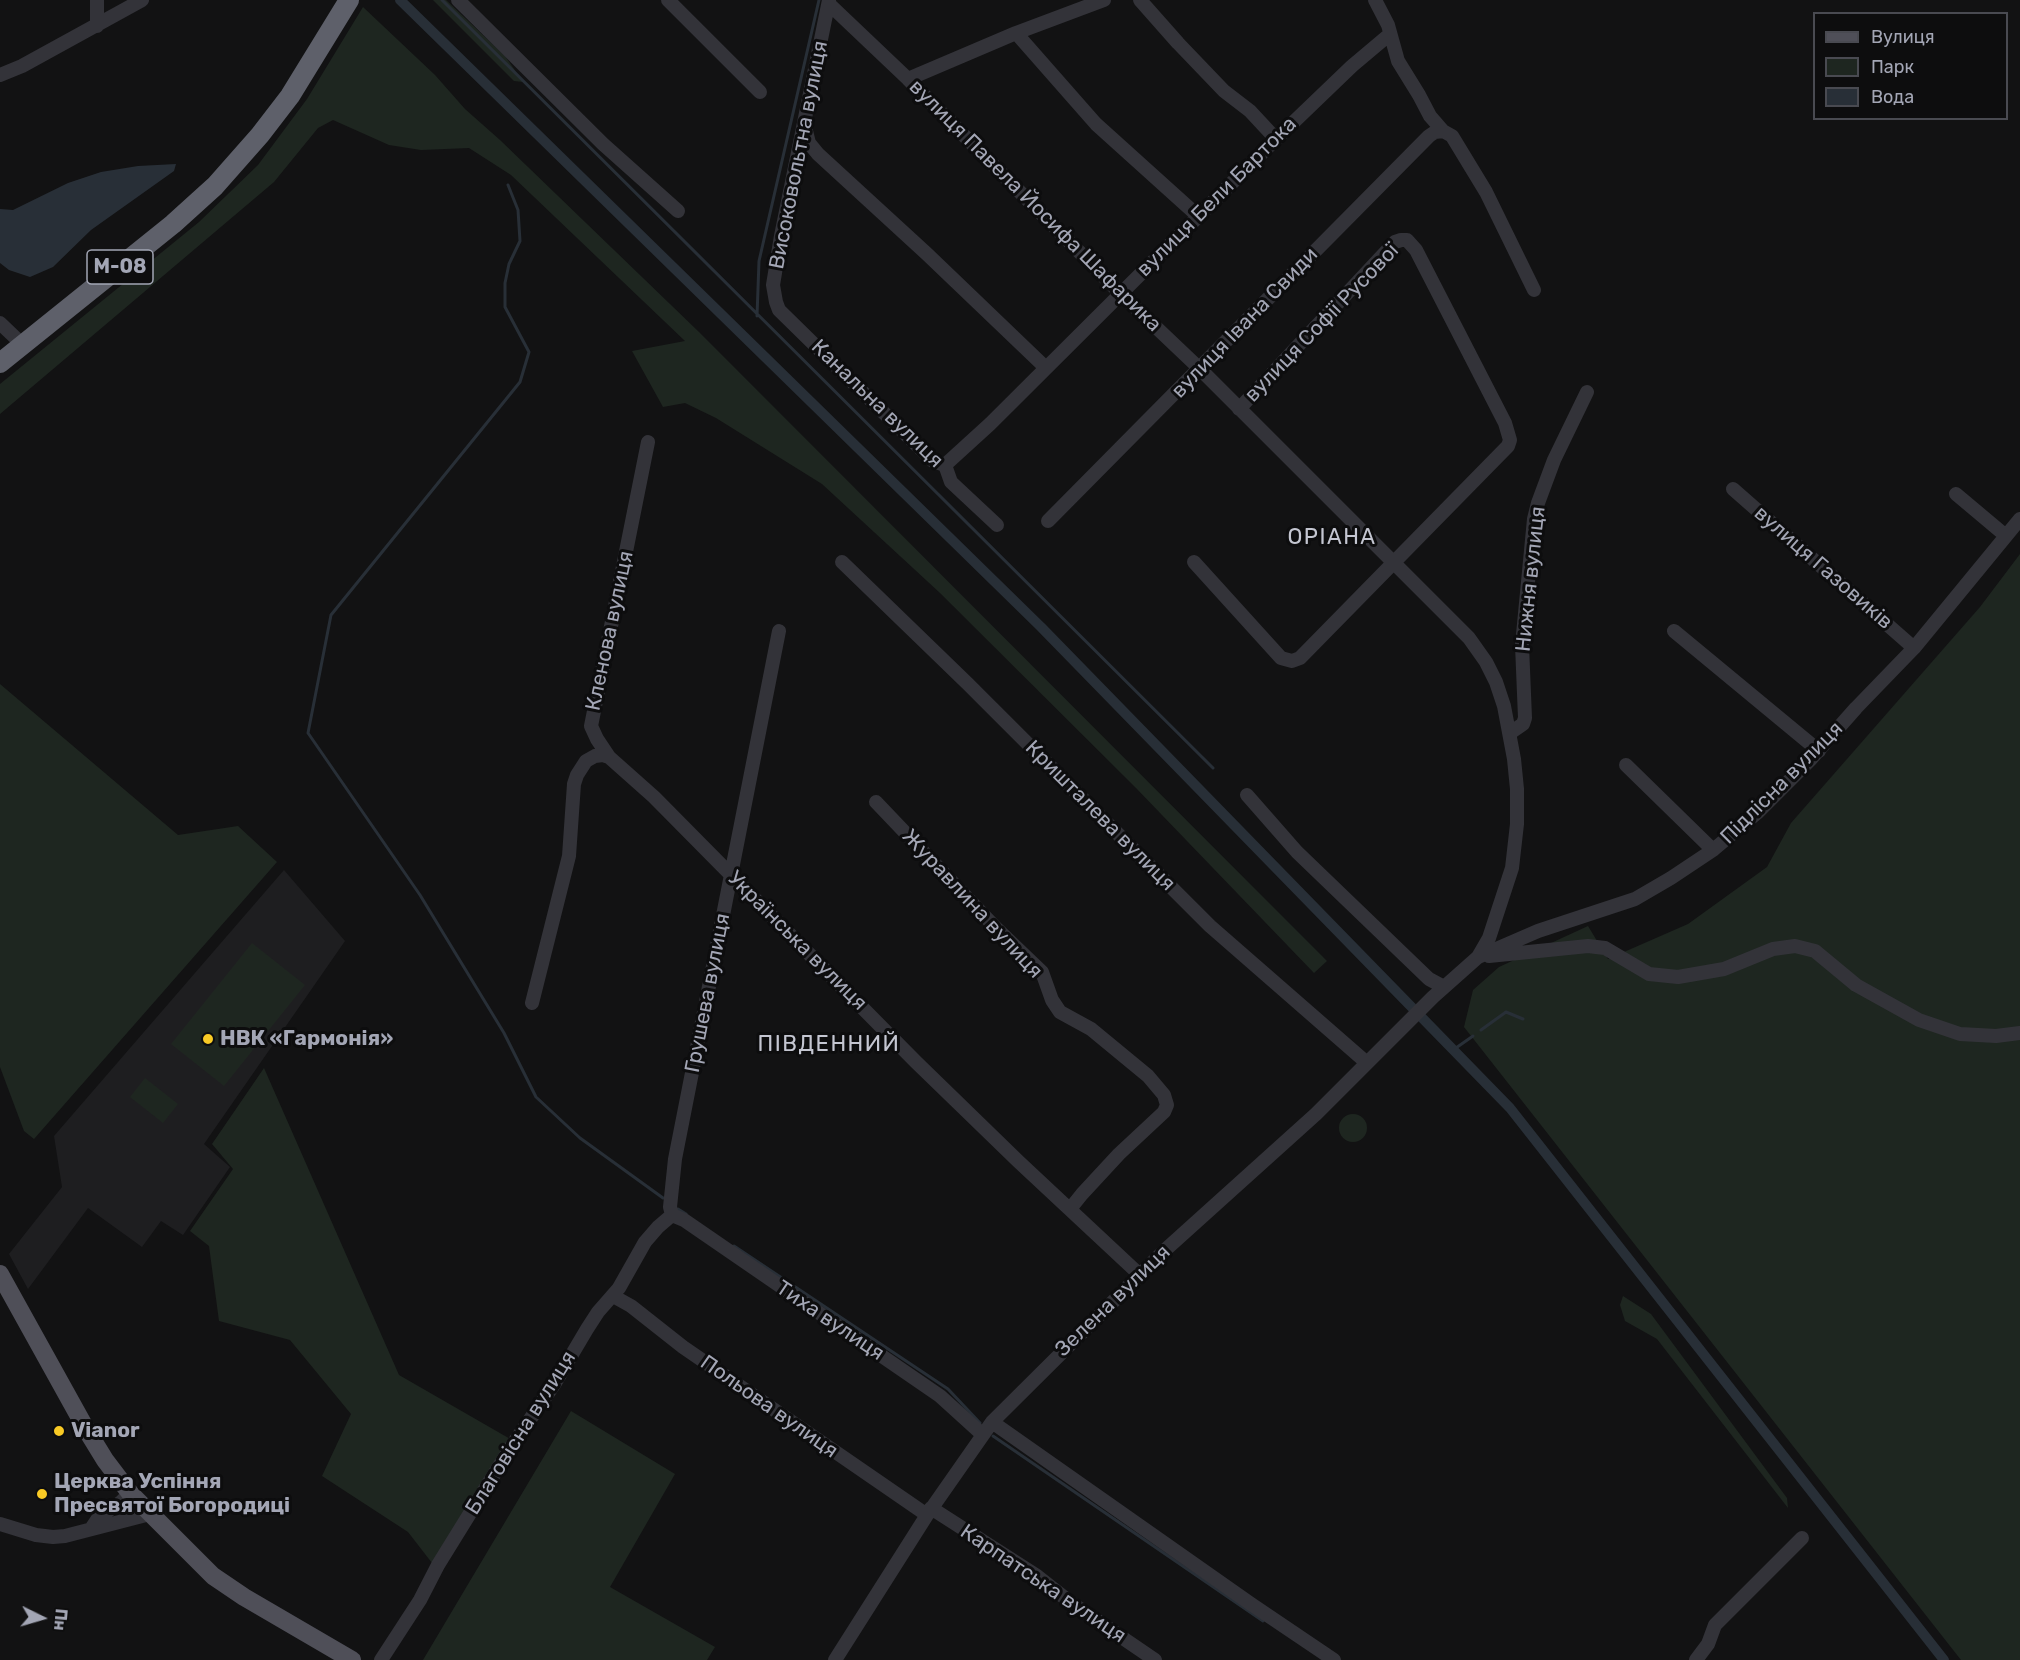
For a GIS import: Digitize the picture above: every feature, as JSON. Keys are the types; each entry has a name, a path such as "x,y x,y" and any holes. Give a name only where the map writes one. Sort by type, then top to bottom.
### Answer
{"highway":[{"name":"М-08","path":"0,363 173,224 232,167 290,96 347,4"}],"main road":[{"path":"0,1274 86,1429 105,1460 130,1493 185,1550 227,1586 344,1658"}],"street":[{"path":"97,0 97,26"},
{"path":"458,0 603,144 678,211"},
{"path":"668,0 760,92"},
{"path":"908,79 1016,33 1104,0"},
{"path":"1140,0 1224,91 1250,111 1276,139"},
{"path":"1376,0 1388,25 1398,61 1430,116 1443,131 1452,136 1486,192 1534,290"},
{"path":"0,75 22,66 97,26 134,1"},
{"name":"вулиця Павела Йосифа Шафарика","path":"829,2 1120,293 1395,562 1469,638 1486,662 1496,682 1510,733 1517,789 1512,868 1489,938 1478,957"},
{"name":"Високовольтна вулиця","path":"779,310 773,285 829,2"},
{"path":"1016,33 1096,124 1198,216"},
{"name":"вулиця Бели Бартока","path":"945,465 969,444 1276,139 1352,66 1390,34"},
{"path":"804,126 809,143 818,154 1046,368"},
{"name":"вулиця Івана Свиди","path":"1048,521 1429,135 1443,131"},
{"name":"вулиця Софії Русової","path":"1239,409 1395,242 1407,240 1412,244 1505,423 1510,440 1508,446 1395,562"},
{"name":"Канальна вулиця","path":"779,310 933,461 945,465 951,482 997,525"},
{"path":"0,323 23,345"},
{"name":"Нижня вулиця","path":"1510,733 1523,724 1525,718 1522,645 1534,519 1554,460 1587,392"},
{"name":"Кленова вулиця","path":"609,757 591,726 648,442"},
{"name":"вулиця Газовиків","path":"1733,489 1914,648"},
{"path":"1956,494 2006,536"},
{"name":"Підлісна вулиця","path":"1478,957 1538,931 1635,899 1713,850 1757,813 1819,751 1856,708 1914,648 2020,519"},
{"name":"Кришталева вулиця","path":"842,562 968,684 1210,926 1367,1063"},
{"path":"1194,562 1281,658 1292,661 1300,658 1395,562"},
{"name":"Грушева вулиця","path":"672,1215 670,1207 675,1159 779,631"},
{"path":"1674,631 1819,751"},
{"path":"532,1003 568,856 574,784 586,761 595,756 609,757"},
{"name":"Українська вулиця","path":"609,757 654,797 916,1062 1140,1275"},
{"path":"1626,765 1713,850"},
{"path":"1247,795 1297,852 1429,979 1444,987"},
{"name":"Журавлина вулиця","path":"876,802 995,927 1042,972 1052,1000 1060,1012 1091,1029 1148,1076 1164,1095 1167,1105 1164,1113 1119,1154 1070,1209"},
{"path":"1478,957 1588,946 1605,948 1649,974 1678,976 1724,969 1773,949 1795,946 1815,951 1857,985 1919,1020 1960,1034 1996,1036 2020,1033"},
{"name":"Зелена вулиця","path":"835,1660 929,1512 992,1422 1200,1217 1316,1114 1433,997 1478,957"},
{"name":"Благовісна вулиця","path":"381,1660 420,1600 438,1565 511,1447 555,1383 598,1312 613,1296 645,1242 672,1215"},
{"name":"Тиха вулиця","path":"672,1215 940,1396 982,1435"},
{"name":"Польова вулиця","path":"613,1296 631,1306 693,1354 929,1512"},
{"path":"992,1422 1334,1660"},
{"path":"91,1528 99,1517 130,1493"},
{"name":"Карпатська вулиця","path":"929,1512 1037,1576 1070,1602 1155,1660"},
{"path":"0,1524 45,1537 65,1536 150,1514"},
{"path":"1696,1660 1708,1644 1715,1625 1802,1538"}],"shaded area":[{"name":"НВК «Гармонія»","path":"284,870 345,941 204,1144 230,1167 183,1235 161,1221 142,1247 88,1208 28,1289 9,1254 62,1187 54,1136"}],"green space":[{"path":"433,0 446,0 505,56 523,82 514,81"},
{"path":"363,7 435,75 465,109 699,332 1327,961 1314,973 1136,788 940,593 822,484 716,418 685,403 663,407 632,351 685,341 511,175 469,148 421,150 389,145 333,120 318,128 274,182 0,414 0,384 199,222 258,165 307,99"},
{"path":"2020,554 2020,1660 1961,1660 1464,1027 1473,990 1499,967 1588,926 1608,959 1688,924 1767,867 1791,823 1980,607"},
{"path":"0,684 178,835 238,826 277,862 34,1139 24,1131 0,1067"},
{"path":"252,943 305,985 224,1086 171,1044"},
{"path":"264,1068 399,1375 512,1440 432,1563 408,1532 322,1476 351,1414 290,1340 219,1321 209,1246 190,1231 233,1169 212,1144"},
{"path":"145,1078 178,1104 163,1123 130,1097"},
{"path":"1353,1114 1363,1118 1367,1128 1363,1138 1353,1142 1343,1138 1339,1128 1343,1118"},
{"path":"1623,1296 1651,1314 1787,1498 1788,1508 1657,1339 1625,1321 1620,1305"},
{"path":"571,1411 675,1474 610,1587 715,1647 707,1660 423,1660"}],"water":[{"path":"176,164 174,171 91,230 53,267 30,277 9,270 0,263 0,209 13,210 68,183 101,172 138,166"}],"waterway":[{"path":"400,0 1041,627 1510,1108 1944,1660"},
{"path":"442,0 1213,768"},
{"path":"757,316 759,261 819,0"},
{"path":"508,185 518,210 520,241 509,264 505,283 505,307 529,352 520,382 331,615 308,733 420,895 504,1033 536,1097 580,1138 663,1198"},
{"path":"1481,1030 1506,1012 1523,1019"},
{"path":"1453,1050 1473,1036"},
{"path":"678,1209 686,1214"},
{"path":"734,1246 948,1389 980,1423"},
{"path":"993,1436 1263,1621"}],"place":[{"name":"НВК «Гармонія»","path":"208,1039"},
{"name":"Vianor","path":"59,1431"},
{"name":"Церква Успіння Пресвятої Богородиці","path":"42,1494"}],"district":[{"name":"ОРІАНА","path":"1332,538"},
{"name":"ПІВДЕННИЙ","path":"829,1045"}]}
